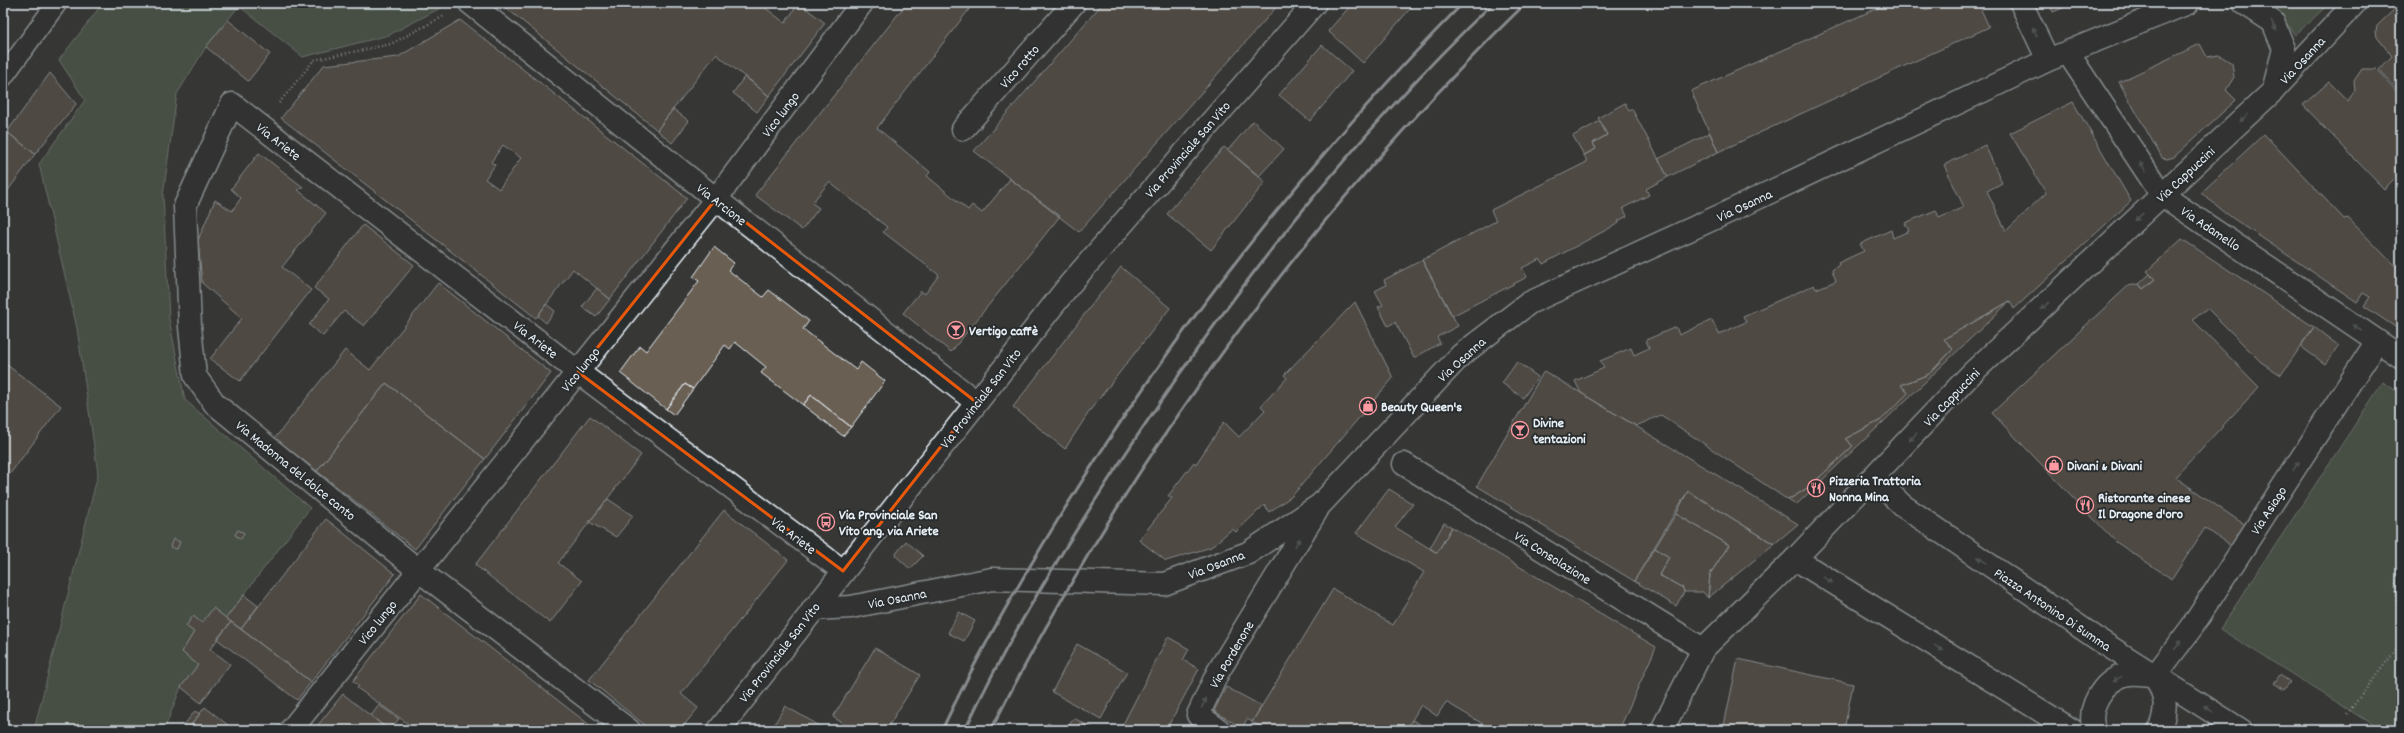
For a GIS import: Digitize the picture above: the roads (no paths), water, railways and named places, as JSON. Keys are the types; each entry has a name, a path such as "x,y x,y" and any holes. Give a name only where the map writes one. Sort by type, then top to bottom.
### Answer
{"street":[{"name":"Via Arcione","path":"470,3 716,199 976,402"},
{"name":"Vico lungo","path":"291,730 716,199 862,3"},
{"name":"Vico rotto","path":"963,129 1074,3"},
{"name":"Via Provinciale San Vito","path":"719,730 813,608 1070,284 1315,3"},
{"path":"2021,3 2058,57"},
{"name":"Via Osanna","path":"813,608 851,607 992,579 1164,584 1248,552 1320,505 1461,355 1529,304 2058,57 2192,3"},
{"name":"Via Osanna","path":"2244,3 2273,22 2284,49 2273,92"},
{"name":"Via Osanna","path":"2273,92 2355,3"},
{"name":"Via Adamello","path":"2058,57 2162,195 2401,357"},
{"name":"Via Cappuccini","path":"1662,730 1703,649 1795,559 1874,478 1971,374 2273,92"},
{"name":"Via Ariete","path":"232,104 578,372 843,571"},
{"name":"Via Madonna del dolce canto","path":"232,104 185,206 190,327 195,376 215,404 418,570 628,730"},
{"name":"Via Asiago","path":"2155,676 2192,627 2377,341"},
{"name":"Via Consolazione","path":"1404,464 1703,649"},
{"name":"Piazza Antonino Di Summa","path":"1874,478 1903,506 2155,676 2241,730"},
{"name":"Via Pordenone","path":"1219,730 1198,715 1218,672 1320,505"},
{"path":"1248,552 1268,562 1279,573"},
{"path":"1795,559 2072,730"},
{"path":"2094,730 2093,709 2099,694 2110,682 2123,675 2139,673 2155,676 2163,689 2166,703 2164,718 2159,730"}],"lane":[{"path":"3,78 57,3"}],"railway":[{"path":"942,730 984,647 1062,513 1106,444 1199,310 1248,246 1351,122 1463,3"},
{"path":"965,730 1000,660 1059,558 1163,397 1206,337 1294,220 1341,164 1440,55 1493,3"},
{"path":"991,730 1044,630 1102,532 1163,437 1228,344 1297,255 1370,168 1446,84 1526,3"}],"place":[{"name":"Vertigo caffè","path":"956,330"},
{"name":"Beauty Queen's","path":"1368,406"},
{"name":"Divine tentazioni","path":"1520,430"},
{"name":"Divani & Divani","path":"2054,465"},
{"name":"Pizzeria Trattoria Nonna Mina","path":"1816,488"},
{"name":"Ristorante cinese Il Dragone d'oro","path":"2085,505"},
{"name":"Via Provinciale San Vito ang. via Ariete","path":"826,522"}]}
